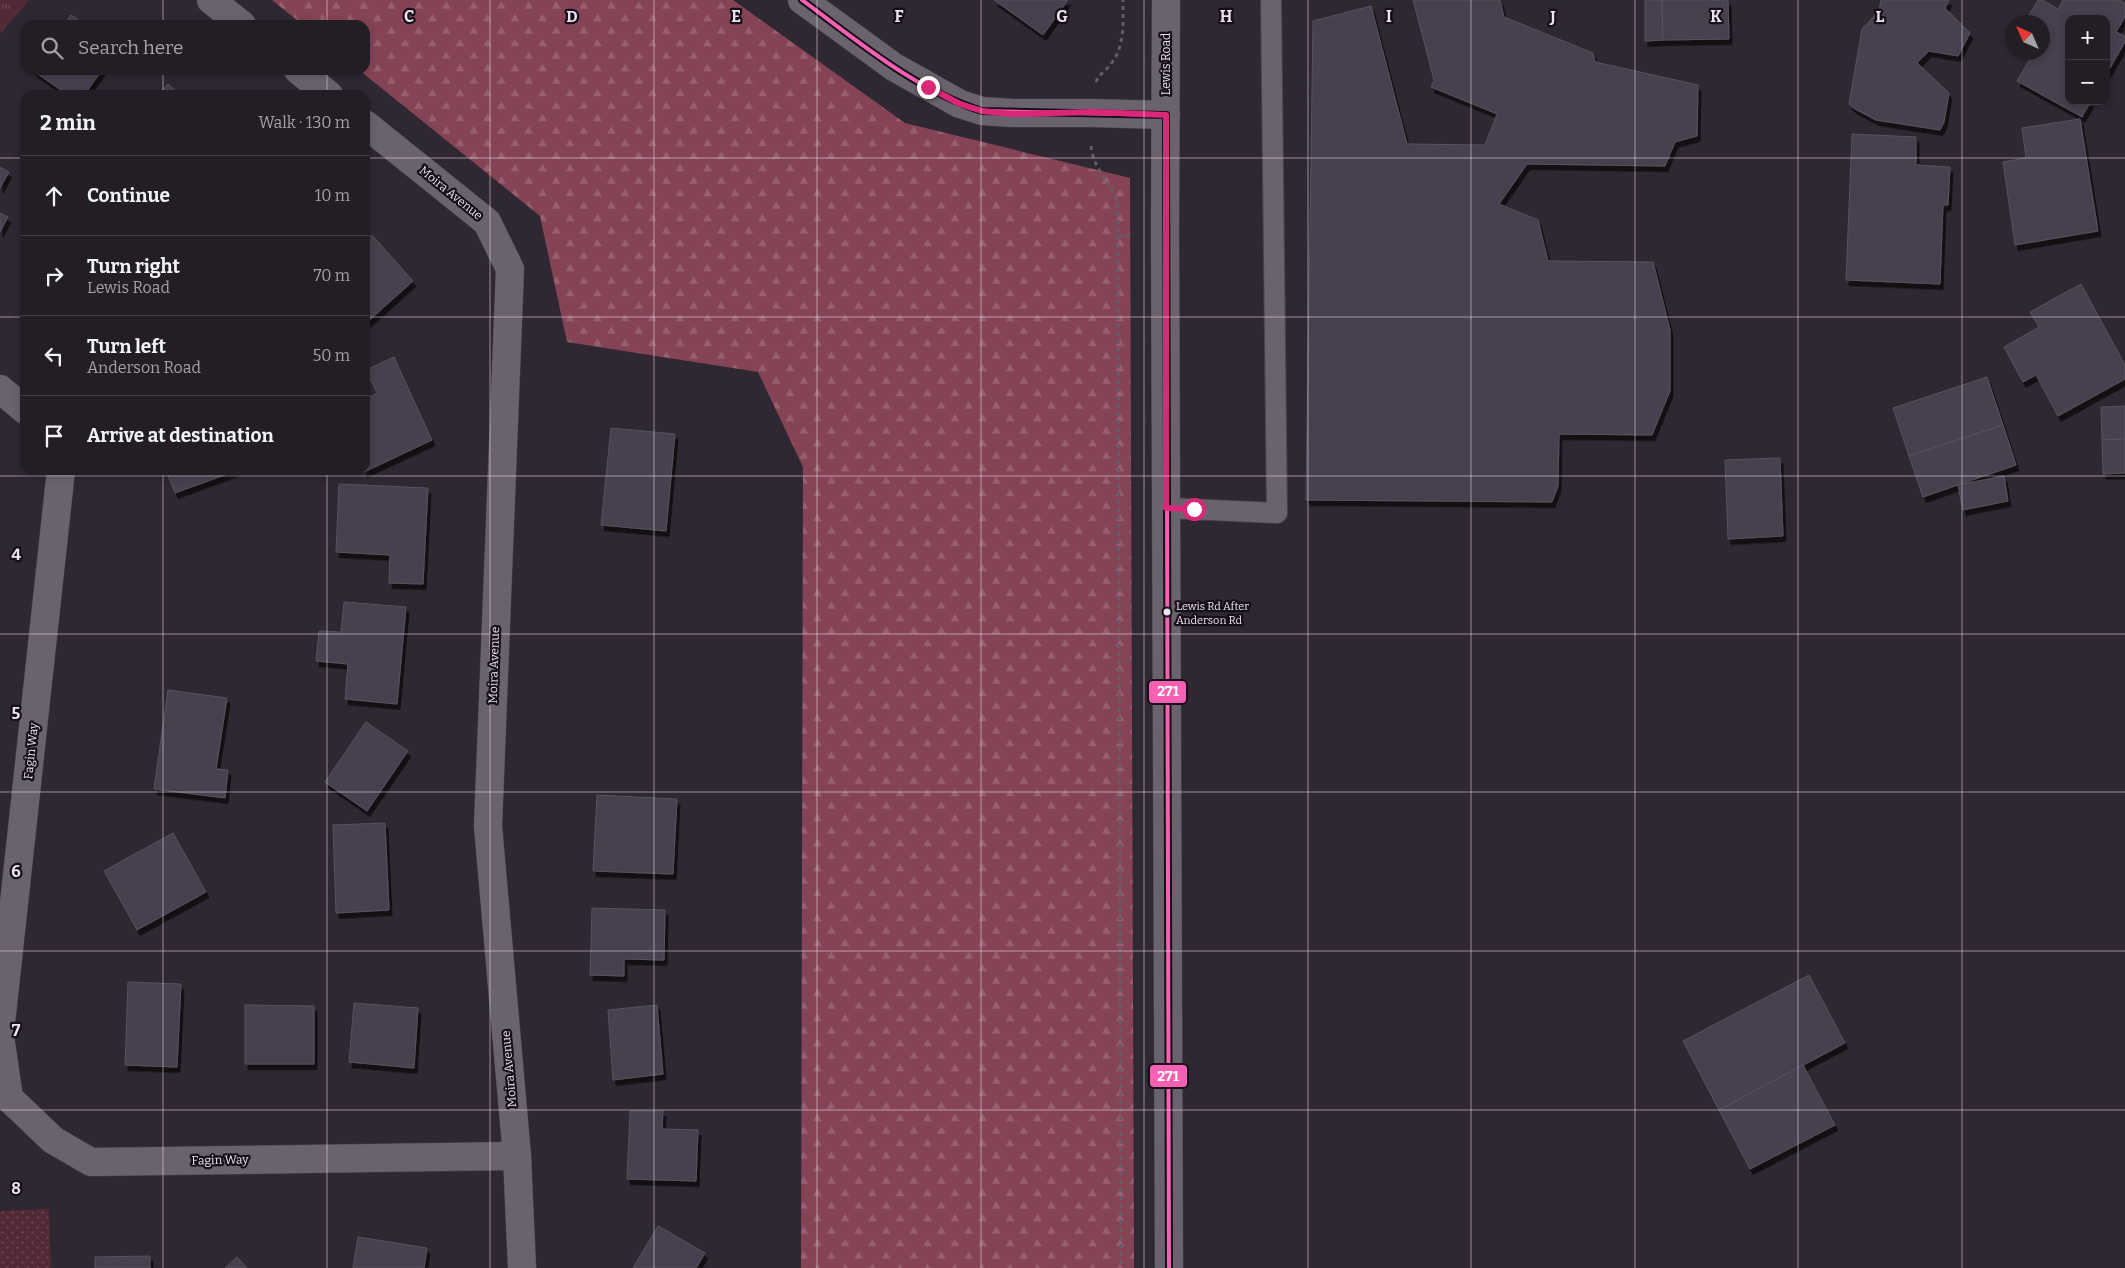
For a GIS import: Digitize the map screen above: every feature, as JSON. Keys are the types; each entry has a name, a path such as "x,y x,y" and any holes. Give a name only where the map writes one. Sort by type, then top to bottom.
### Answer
{"street":[{"path":"211,0 236,20"},
{"path":"802,0 894,66 960,104 982,111 1012,114 1093,112 1166,115"},
{"name":"Lewis Road","path":"1166,0 1164,233 1169,1268"},
{"path":"304,75 323,90"},
{"name":"Moira Avenue","path":"370,128 487,222 510,269 488,826 517,1156 522,1268"},
{"path":"0,389 20,406"},
{"name":"Fagin Way","path":"0,1032 60,475"},
{"name":"Fagin Way","path":"0,1036 9,1098 53,1140 91,1162 517,1156"}],"lane":[{"path":"1166,508 1278,513 1271,0"}],"path":[{"path":"1094,88 1098,76 1111,64 1118,51 1123,26 1123,0"},
{"path":"1091,146 1092,158 1114,193 1117,202 1118,236 1120,1268"},
{"path":"1118,236 1164,233"}],"green space":[{"path":"0,0 29,0 0,34"},
{"path":"272,0 733,0 905,123 1130,178 1134,1268 801,1268 803,467 758,372 567,342 540,216 365,75 370,75 370,20 297,20"},
{"path":"49,1209 51,1268 0,1268 0,1211"}],"building":[{"path":"994,0 1068,0 1043,35"},
{"path":"1413,0 1500,0 1504,17 1593,53 1595,62 1698,85 1697,136 1675,142 1665,166 1527,164 1499,204 1538,220 1548,261 1653,262 1670,330 1670,391 1652,435 1559,434 1558,486 1552,502 1306,500 1313,21 1371,6 1407,144 1485,145 1497,114 1431,87 1434,80"},
{"path":"1645,0 1662,0 1663,40 1645,41"},
{"path":"1662,0 1728,0 1729,39 1663,40"},
{"path":"1881,0 1949,0 1945,8 1970,33 1958,56 1929,51 1917,63 1949,93 1944,122 1940,130 1876,120 1849,104 1862,29 1879,11"},
{"path":"2038,0 2042,0 2058,9 2063,0 2119,0 2125,3 2125,17 2116,32 2125,36 2125,42 2110,68 2110,15 2065,15 2065,105 2089,105 2082,117 2017,81 2029,60 2050,60 2050,15 2029,15"},
{"path":"71,15 78,20 68,20"},
{"path":"39,75 98,75 88,90 61,90"},
{"path":"168,84 175,90 163,90"},
{"path":"2080,119 2098,231 2015,245 2003,162 2026,158 2022,128"},
{"path":"1852,134 1916,137 1916,165 1950,167 1948,205 1943,205 1940,284 1846,280"},
{"path":"0,167 9,172 0,188"},
{"path":"0,213 8,217 0,232"},
{"path":"372,235 413,281 370,320 370,237"},
{"path":"2081,284 2125,365 2125,379 2058,416 2036,375 2023,382 2004,347 2039,327 2030,312"},
{"path":"394,357 432,440 370,469 370,396 377,393 370,378 370,368"},
{"path":"1987,377 2003,425 1909,456 1893,408"},
{"path":"2125,406 2125,439 2102,440 2101,407"},
{"path":"2003,425 2016,465 1923,497 1909,456"},
{"path":"611,428 675,434 666,531 601,525"},
{"path":"2125,439 2125,473 2103,474 2102,440"},
{"path":"1780,458 1783,536 1728,539 1725,460"},
{"path":"168,475 224,475 175,493"},
{"path":"2004,476 2008,501 1963,510 1958,485"},
{"path":"339,484 428,488 423,584 389,583 390,555 336,552"},
{"path":"344,602 406,607 397,704 345,699 348,664 316,661 319,631 341,632"},
{"path":"168,690 227,698 216,769 228,770 225,798 154,789"},
{"path":"366,722 408,751 367,811 325,782"},
{"path":"597,795 677,799 673,874 593,871"},
{"path":"385,823 389,910 336,913 333,825"},
{"path":"173,833 206,892 137,930 104,871"},
{"path":"592,908 665,910 664,960 624,959 624,976 590,975"},
{"path":"1809,975 1845,1043 1719,1110 1683,1041"},
{"path":"128,982 181,984 177,1067 125,1065"},
{"path":"354,1003 418,1008 414,1068 349,1062"},
{"path":"245,1005 314,1006 314,1064 245,1064"},
{"path":"657,1005 663,1074 613,1080 608,1010"},
{"path":"1803,1065 1835,1125 1750,1169 1719,1110"},
{"path":"630,1111 663,1111 662,1129 698,1130 696,1181 627,1179"},
{"path":"658,1226 705,1253 696,1268 633,1268"},
{"path":"358,1237 427,1248 424,1268 353,1268"},
{"path":"150,1256 150,1268 95,1268 95,1257"},
{"path":"237,1257 247,1268 225,1268"}],"transit line":[{"name":"271","path":"802,0 866,48 910,77 933,91 982,111 1166,115"},
{"name":"271","path":"1166,115 1169,1268"}],"place":[{"name":"Lewis Rd After Anderson Rd","path":"1167,612"}],"route":[{"path":"928,87 960,104 982,111 1012,114 1093,112 1166,115 1164,233 1166,508 1194,509"}]}
